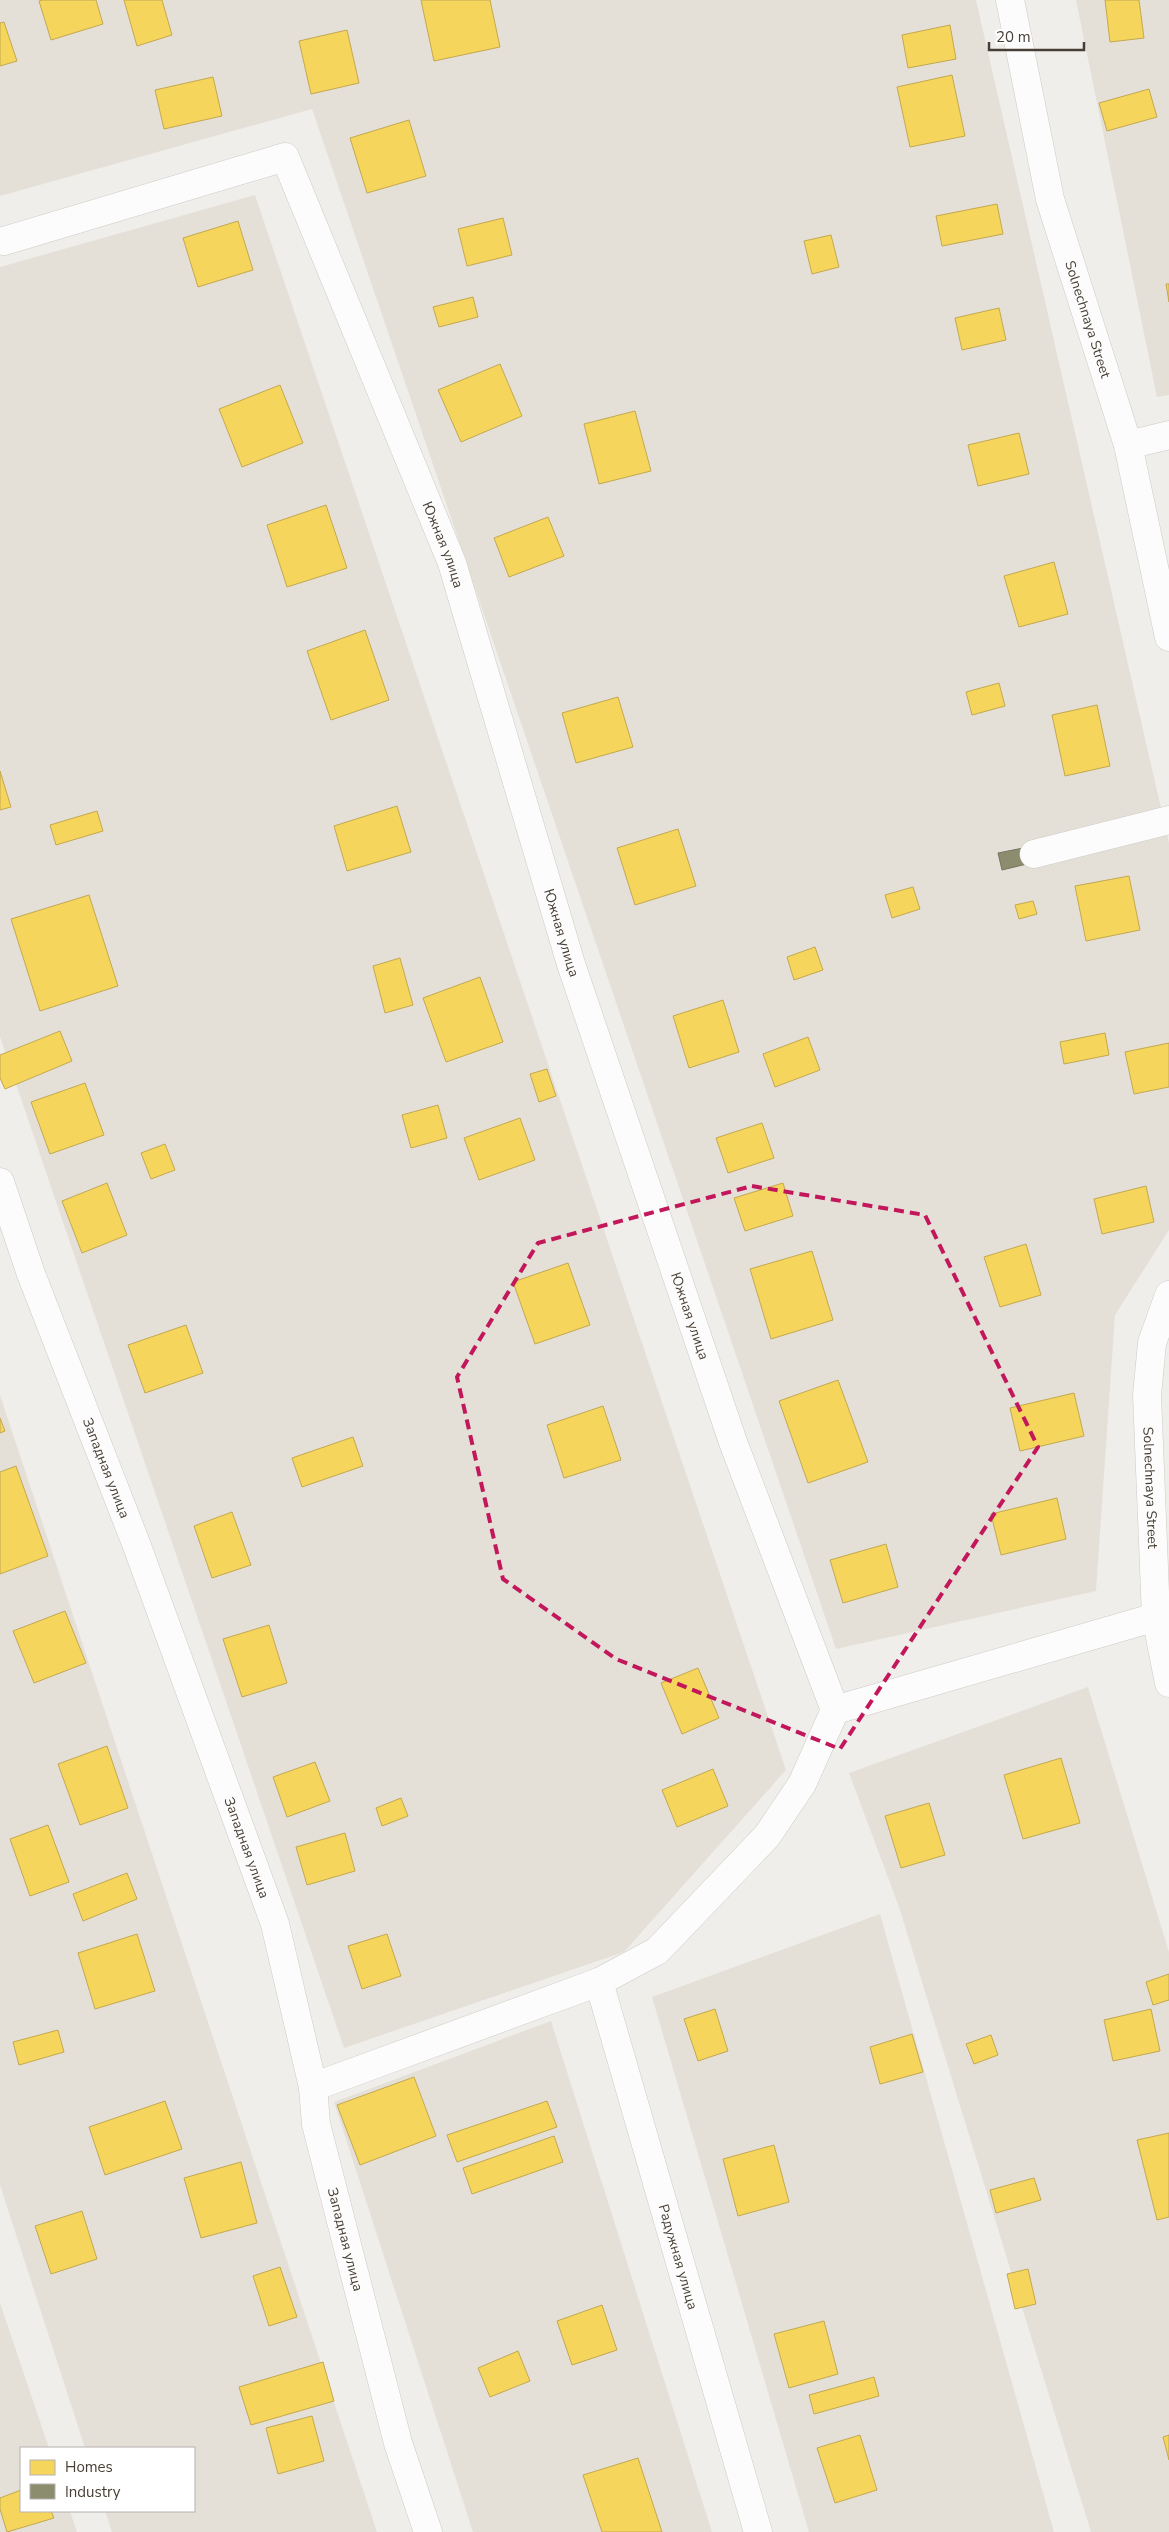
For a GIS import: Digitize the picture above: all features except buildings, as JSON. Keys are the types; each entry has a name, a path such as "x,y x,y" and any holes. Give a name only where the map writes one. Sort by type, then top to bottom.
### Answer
{"street":[{"name":"Solnechnaya Street","path":"1010,0 1050,199 1128,445 1169,637"},
{"name":"Южная улица","path":"4,241 285,158 452,563 580,992 733,1442 835,1710"},
{"path":"1128,445 1169,435"},
{"path":"1034,854 1169,820"},
{"name":"Западная улица","path":"0,1182 32,1274 136,1546 275,1924 313,2087 316,2124 398,2443 428,2532"},
{"name":"Solnechnaya Street","path":"1169,1295 1152,1343 1147,1395 1156,1617 1169,1684"},
{"path":"313,2087 598,1982 657,1951 767,1836 802,1784 835,1710 1156,1617"},
{"name":"Радужная улица","path":"598,1982 758,2532"}],"highlighted area":[{"path":"752,1186 925,1215 1038,1447 840,1749 616,1659 503,1579 457,1377 538,1243"}],"shaded area":[{"path":"0,0 976,0 1169,843 1169,1230 1115,1315 1096,1591 836,1649 312,109 0,196"},
{"path":"1076,0 1169,0 1169,395 1157,397"},
{"path":"255,195 786,1770 624,1952 344,2048 0,1037 0,267"},
{"path":"0,1395 377,2532 112,2532 105,2512 195,2512 195,2447 85,2447 0,2185"},
{"path":"1088,1687 1169,1952 1169,2532 1091,2532 899,1907 849,1773"},
{"path":"880,1914 1054,2532 809,2532 652,1997"},
{"path":"551,2021 712,2532 473,2532 334,2102"},
{"path":"0,2303 49,2447 20,2447 20,2512 70,2512 77,2532 0,2532"}]}
